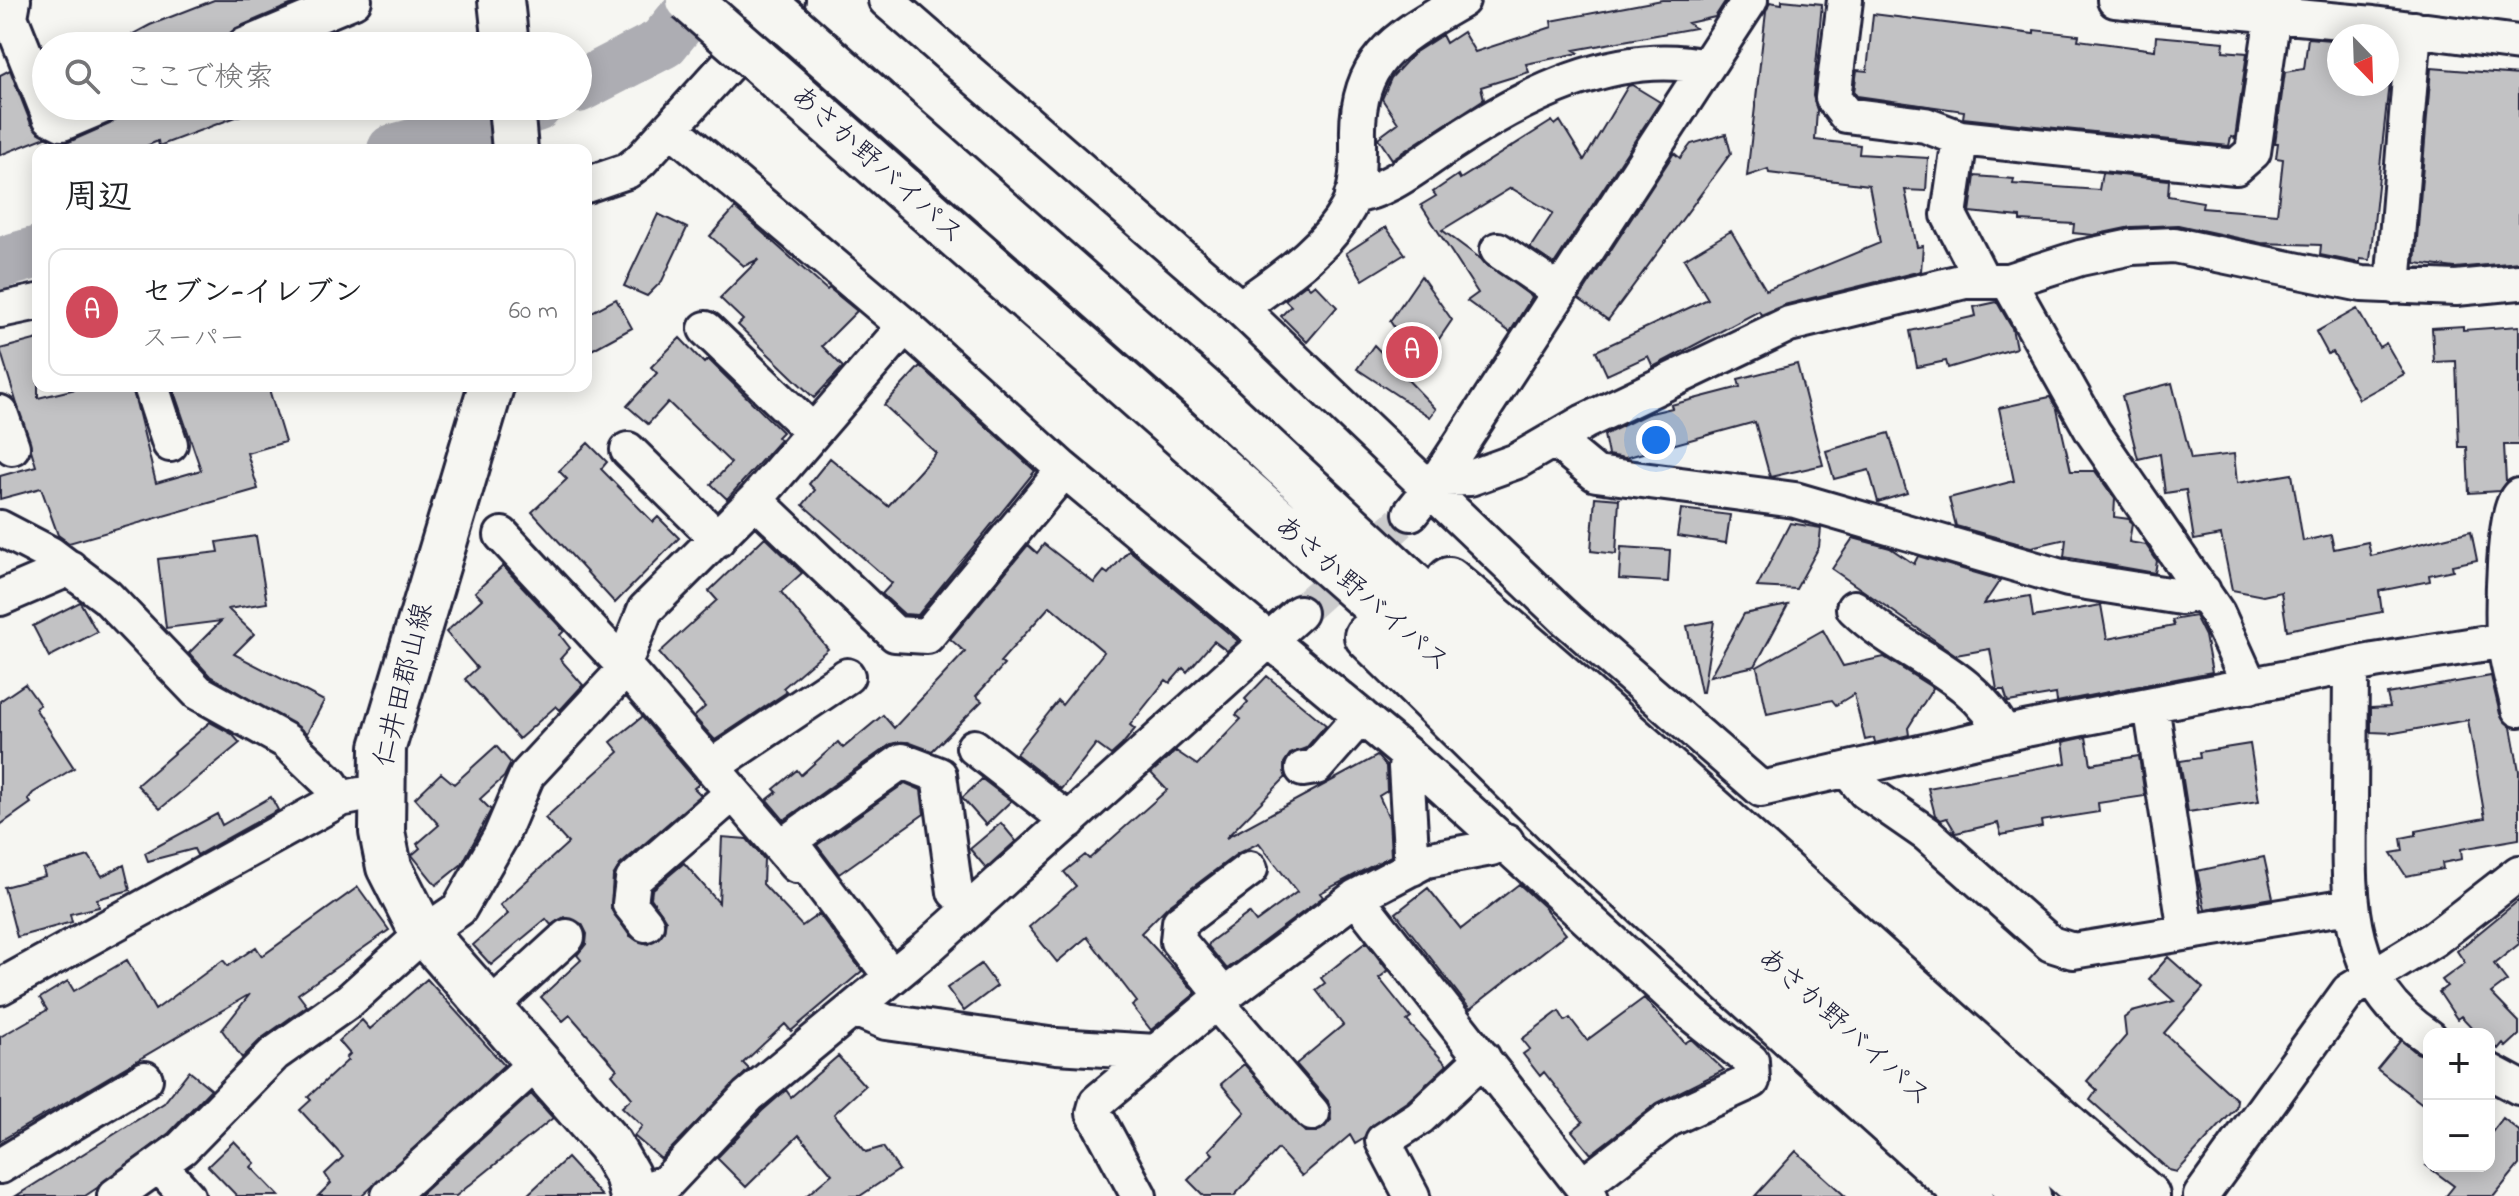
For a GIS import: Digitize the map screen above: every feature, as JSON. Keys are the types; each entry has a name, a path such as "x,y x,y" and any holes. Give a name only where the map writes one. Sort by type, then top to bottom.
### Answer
{"main road":[{"path":"501,0 504,32"},
{"name":"あさか野バイパス","path":"689,0 1416,642 2028,1196"},
{"name":"あさか野バイパス","path":"779,8 1203,390 1566,727 2092,1196"},
{"path":"512,120 514,144"},
{"path":"1074,343 1575,841 1970,1196"},
{"path":"1203,390 1410,547 1582,693 1944,1021 2147,1196"},
{"name":"仁井田郡山線","path":"489,392 383,747 360,795 382,832 389,867 402,900 424,933 609,1144 633,1194"}],"street":[{"path":"13,0 10,17 32,72"},
{"path":"277,32 354,0"},
{"path":"886,0 1240,308 1427,493 1753,785 1770,789 2004,734 2512,638"},
{"path":"1240,308 1305,258 1341,217 1352,196 1357,170 1360,100 1370,72 1382,53 1396,40 1462,0"},
{"path":"1427,493 1750,0"},
{"path":"1845,0 1833,98 1846,115 1925,125 1960,138 2236,167 2253,152 2272,8"},
{"path":"2115,0 2272,8 2519,43"},
{"path":"592,183 627,171 672,129 779,8"},
{"path":"2393,286 2414,29"},
{"path":"1352,196 1387,185 1501,112 1569,80 1657,63 1706,67"},
{"path":"672,129 905,326 1064,470 1271,640 1506,841 1694,1016 1751,1061 1752,1081 1669,1119 1586,1191 1356,897"},
{"path":"1960,138 1949,215 1995,280 2116,469 2203,591 2232,640 2250,686"},
{"path":"1427,493 1488,473 1584,422 1789,324 1888,298 1995,280 2132,247 2174,245 2362,284 2456,288 2519,282"},
{"path":"1498,250 1560,292"},
{"path":"0,310 32,303"},
{"path":"115,1196 160,1166 201,1131 253,1072 350,1000 424,933 449,917 468,899 533,766 625,667 645,610 755,500 905,326"},
{"path":"706,329 812,431"},
{"path":"153,392 170,444"},
{"path":"0,413 12,447"},
{"path":"1555,440 1596,474 1795,500 2056,577 2181,597 2203,591"},
{"path":"628,450 718,539"},
{"path":"755,500 895,634 927,636 1064,470"},
{"path":"2519,496 2510,511 2512,638 2519,709"},
{"path":"0,528 70,568 107,597 198,692 286,741 331,784 360,795"},
{"path":"502,535 625,667 794,866 806,864"},
{"path":"0,598 70,568"},
{"path":"1854,608 1881,631 1956,677 1980,699 2004,734"},
{"path":"633,1194 666,1183 748,1096 855,1009 1299,613"},
{"path":"2351,669 2349,906 2371,975 2395,1006 2423,1032"},
{"path":"711,767 847,676"},
{"path":"2151,705 2186,932"},
{"path":"1303,769 1316,767 1361,716"},
{"path":"974,747 1069,821"},
{"path":"1410,757 1406,767 1412,868"},
{"path":"891,976 789,841 902,761 939,775 955,892"},
{"path":"1849,772 1865,791 1927,834 2051,944 2063,950 2349,906"},
{"path":"646,924 630,904 633,880 733,793"},
{"path":"0,987 360,795"},
{"path":"1139,1196 1094,1113 1097,1102 1220,1000 1356,897 1426,860 1491,848 1506,841"},
{"path":"1250,869 1180,922 1178,941 1220,1000 1312,1113"},
{"path":"2201,1196 2341,1000 2371,975 2434,939 2519,873"},
{"path":"488,1009 567,937"},
{"path":"855,1009 886,1022 1056,1046 1156,1052"},
{"path":"1412,1196 1383,1141 1420,1117 1483,1058"},
{"path":"389,1196 536,1063"},
{"path":"2495,1074 2519,1087"},
{"path":"0,1166 145,1079"},
{"path":"160,1166 187,1196"}],"building":[{"path":"214,0 302,0 232,32 137,32"},
{"path":"1662,0 1726,0 1715,17 1688,23 1695,28 1574,50 1579,53 1526,64 1529,72 1481,87 1484,99 1392,159 1378,138 1398,123 1382,99 1391,78 1414,53 1442,35 1446,43 1463,32 1475,52 1552,27 1551,21"},
{"path":"1782,0 1822,4 1813,96 1817,110 1815,140 1860,145 1859,154 1928,158 1926,191 1905,190 1917,247 1923,246 1921,271 1784,305 1761,315 1759,311 1653,367 1648,356 1607,375 1596,351 1708,299 1684,259 1731,231 1766,290 1880,243 1869,185 1769,173 1768,169 1747,176 1766,12 1770,2 1782,4"},
{"path":"1873,14 2034,34 2034,30 2079,35 2078,40 2155,50 2156,36 2224,42 2223,51 2247,53 2235,138 2231,137 2229,146 1963,118 1964,111 1857,96 1854,92 1857,70 1867,71"},
{"path":"2308,38 2327,40 2327,96 2388,96 2370,260 2360,259 2360,263 2320,255 2321,245 2261,243 2178,225 2131,227 2093,235 2073,233 2074,224 2020,221 2020,217 1970,212 1975,176 2014,179 2013,184 2099,190 2102,173 2169,180 2168,196 2203,202 2202,208 2277,214 2283,159 2276,158 2278,143 2275,143 2285,72 2304,69"},
{"path":"2431,68 2519,75 2519,262 2455,268 2415,263"},
{"path":"10,70 31,124 46,137 0,155 0,75"},
{"path":"1632,85 1660,102 1554,264 1530,248 1553,213 1511,188 1442,230 1532,297 1510,332 1467,301 1478,293 1421,205 1436,196 1433,192 1458,175 1460,179 1552,121 1555,125 1560,121 1584,160 1628,86"},
{"path":"115,120 228,120 164,144 159,144 158,141 151,144 56,144 54,141 69,142"},
{"path":"1726,134 1731,153 1608,320 1579,299 1674,153 1680,158 1691,144"},
{"path":"735,208 827,290 829,288 857,311 822,346 843,367 814,398 738,325 743,320 720,298 759,259 744,266 710,236"},
{"path":"658,214 687,228 662,281 647,296 624,286"},
{"path":"1386,227 1405,254 1363,280 1346,253"},
{"path":"1421,276 1452,320 1420,367 1390,321"},
{"path":"1306,284 1310,288 1315,284 1337,307 1307,342 1281,316 1291,306 1285,300"},
{"path":"616,299 632,328 592,350 592,312"},
{"path":"1997,302 2012,328 2016,348 1948,368 1946,361 1917,367 1910,331 1976,316 1974,307"},
{"path":"2357,309 2379,347 2386,343 2404,374 2359,399 2333,352 2328,354 2316,332"},
{"path":"2463,326 2463,330 2519,326 2519,445 2504,445 2506,482 2499,491 2469,493 2467,447 2459,447 2456,361 2434,362 2432,328"},
{"path":"680,338 704,363 708,359 782,432 777,437 780,440 727,499 711,484 731,463 668,402 648,424 627,406 657,373 651,367"},
{"path":"32,341 32,392 38,392 38,398 63,392 133,392 156,483 201,470 174,392 270,392 285,442 247,453 258,489 69,543 58,535 41,488 0,499 0,476 36,466 0,349"},
{"path":"1374,345 1436,409 1430,417 1357,369"},
{"path":"1797,364 1823,465 1770,477 1755,422 1625,458 1608,455 1604,435 1647,414 1740,387 1738,379"},
{"path":"920,366 1035,471 918,615 904,614 882,594 892,583 803,505 815,490 809,484 830,458 888,506 936,453 884,405"},
{"path":"2172,383 2191,459 2234,454 2237,483 2292,474 2303,541 2331,535 2334,549 2368,542 2371,556 2471,531 2477,560 2452,565 2453,570 2429,575 2430,581 2379,591 2382,612 2287,630 2281,592 2263,596 2232,590 2221,535 2194,540 2186,490 2165,493 2160,454 2138,459 2122,396"},
{"path":"2050,397 2057,409 2071,471 2095,471 2115,499 2114,517 2129,519 2132,524 2129,542 2146,545 2157,561 2155,573 2064,557 2066,539 2031,547 1956,526 1949,498 2014,481 1999,408"},
{"path":"1889,433 1907,493 1878,502 1869,470 1834,479 1826,451"},
{"path":"588,443 607,462 601,469 653,522 658,517 679,538 615,603 532,512 567,479 559,471"},
{"path":"1595,497 1619,499 1616,554 1591,551"},
{"path":"1681,509 1730,515 1726,543 1677,536"},
{"path":"1790,523 1821,528 1819,547 1796,589 1757,587"},
{"path":"256,536 267,603 228,609 254,634 234,654 324,701 307,733 210,676 189,653 221,621 166,628 158,559 219,552 217,542"},
{"path":"765,537 802,573 781,592 828,649 783,688 787,692 715,740 694,717 705,707 659,653 717,600 709,591"},
{"path":"1853,538 1890,548 1914,564 1918,556 2000,580 1984,604 2030,596 2033,617 2101,605 2107,639 2174,626 2172,620 2195,616 2205,636 2212,672 2057,702 2056,694 2008,702 2004,690 1997,690 1990,649 1956,655 1832,569"},
{"path":"1044,544 1094,583 1104,571 1108,574 1129,550 1238,641 1227,651 1214,641 1187,672 1183,668 1170,683 1166,680 1130,725 1135,729 1122,745 1111,755 1096,744 1061,789 1016,754 1058,701 1062,705 1104,652 1050,606 1000,662 1004,665 976,696 982,701 932,751 908,742 891,744 784,820 767,800 777,792 774,789 797,770 801,775 838,742 843,748 883,715 894,728 965,652 950,639 1028,545 1037,553"},
{"path":"1621,547 1670,550 1668,582 1619,579"},
{"path":"503,566 564,631 560,635 570,648 560,659 583,685 560,710 556,706 519,739 465,679 477,668 446,632 482,599 475,592"},
{"path":"80,602 97,632 49,657 33,626"},
{"path":"1788,605 1755,666 1710,676 1744,614"},
{"path":"1714,621 1703,692 1701,692 1687,626"},
{"path":"1823,630 1843,666 1884,657 1933,688 1908,728 1909,735 1875,743 1874,738 1865,740 1854,694 1836,705 1832,700 1767,714 1757,667"},
{"path":"1267,676 1326,725 1306,748 1290,754 1284,763 1286,777 1226,838 1377,756 1386,766 1387,791 1379,796 1389,818 1391,856 1320,893 1323,897 1227,969 1208,946 1210,942 1249,913 1256,922 1297,892 1259,843 1238,853 1168,906 1141,933 1196,993 1151,1030 1132,1006 1137,1002 1087,937 1057,962 1029,927 1076,886 1064,872 1085,855 1089,859 1167,790 1151,773 1176,751 1197,765 1241,719 1236,715 1248,702 1245,699"},
{"path":"2491,676 2500,714 2511,727 2519,771 2519,839 2461,849 2462,859 2442,863 2443,869 2406,876 2391,853 2403,851 2401,838 2416,835 2416,831 2485,818 2468,720 2394,733 2371,732 2371,708 2390,707 2387,694"},
{"path":"25,684 40,705 35,708 74,768 33,793 28,799 31,803 0,825 0,701"},
{"path":"642,717 699,784 694,788 701,795 620,865 613,876 611,909 630,936 648,944 664,932 666,920 651,898 652,890 684,863 719,903 722,837 747,839 764,859 763,884 802,926 819,914 862,971 791,1031 785,1024 743,1063 749,1069 661,1159 634,1136 642,1126 622,1107 632,1098 612,1074 617,1069 570,1015 563,1021 541,997 581,960 577,955 586,944 587,934 582,924 564,917 551,925 546,919 491,965 473,945 508,914 500,905 568,843 545,818 619,752 611,742"},
{"path":"210,722 232,734 240,743 160,809 137,785"},
{"path":"2086,737 2091,764 2139,756 2145,796 2098,803 2099,812 2041,821 2042,827 2001,835 1998,823 1956,833 1947,818 1941,820 1935,815 1928,788 2066,763 2063,742"},
{"path":"2250,744 2259,801 2188,812 2180,761 2200,758 2199,752"},
{"path":"496,746 511,763 504,777 480,799 491,810 462,864 436,885 412,855 420,848 417,844 439,825 415,798 441,773 454,784"},
{"path":"982,779 1011,801 986,825 962,798"},
{"path":"905,783 921,790 924,814 839,874 817,845"},
{"path":"271,797 278,810 197,855 194,849 148,861 145,853 217,814 222,825"},
{"path":"1001,823 1016,841 986,868 970,849"},
{"path":"89,856 102,876 124,865 130,890 97,899 99,907 70,914 72,922 17,937 4,887 45,876 43,869"},
{"path":"2264,857 2273,898 2205,909 2197,871"},
{"path":"1519,884 1544,907 1566,934 1470,1009 1396,913 1428,888 1461,929"},
{"path":"358,887 389,930 298,994 307,1006 262,1038 242,1058 222,1030 250,994 0,1141 0,1037 47,1010 40,998 68,981 74,991 127,960 155,1010 223,960 228,966 256,947 262,956"},
{"path":"2519,900 2519,944 2494,964 2507,981 2491,993 2519,1022 2519,1035 2506,1047 2503,1043 2498,1049 2495,1046 2495,1028 2472,1028 2461,1016 2457,1019 2439,992 2447,986 2442,980 2465,963 2457,951"},
{"path":"1366,942 1388,971 1379,978 1411,1018 1407,1021 1447,1065 1408,1101 1372,1125 1363,1139 1355,1144 1350,1135 1302,1176 1278,1149 1234,1196 1204,1196 1188,1180 1213,1154 1209,1150 1245,1112 1221,1084 1244,1064 1305,1132 1316,1132 1331,1120 1328,1101 1296,1064 1343,1025 1316,990 1325,983 1321,978"},
{"path":"2168,957 2203,988 2164,1033 2237,1100 2236,1108 2177,1172 2169,1170 2090,1100 2097,1090 2087,1081 2126,1036 2124,1018 2132,1012 2174,1001 2149,979"},
{"path":"981,964 997,986 964,1011 947,988"},
{"path":"427,979 504,1065 362,1196 318,1196 331,1183 325,1174 343,1157 300,1110 311,1100 308,1097 348,1060 346,1058 350,1054 339,1041 362,1020 370,1029"},
{"path":"1644,998 1685,1043 1691,1039 1724,1070 1657,1103 1591,1154 1572,1131 1583,1122 1544,1072 1540,1076 1523,1054 1530,1049 1522,1039 1559,1011 1565,1021 1570,1018 1587,1040"},
{"path":"2401,1040 2423,1055 2423,1104 2377,1069"},
{"path":"838,1056 865,1086 834,1114 866,1152 883,1147 899,1170 860,1196 806,1196 832,1174 799,1135 746,1187 717,1158 786,1090 791,1097"},
{"path":"189,1071 211,1089 169,1133 97,1188 85,1196 16,1196 164,1103"},
{"path":"531,1094 553,1118 456,1196 419,1196"},
{"path":"2503,1118 2519,1131 2519,1165 2494,1196 2446,1196 2454,1186 2435,1172 2495,1172 2495,1128"},
{"path":"234,1141 255,1163 251,1167 279,1196 237,1196 208,1166"},
{"path":"1796,1151 1845,1196 1755,1196"},
{"path":"567,1158 602,1196 526,1196"}],"waterway":[{"path":"592,80 663,43 698,0"},
{"path":"415,144 496,120"},
{"path":"0,263 32,254"}],"tunnel":[{"path":"1299,613 1411,513"}],"place":[{"name":"セブン-イレブン","path":"1412,352"}]}
